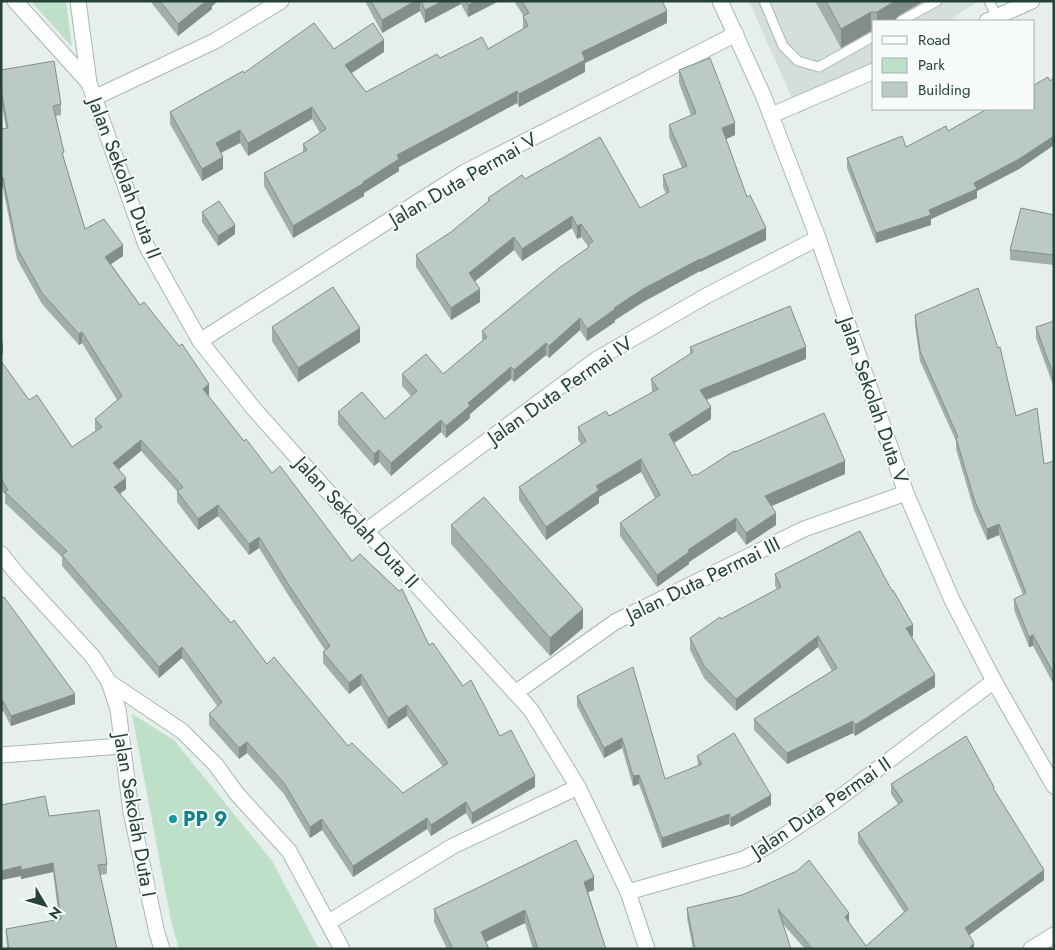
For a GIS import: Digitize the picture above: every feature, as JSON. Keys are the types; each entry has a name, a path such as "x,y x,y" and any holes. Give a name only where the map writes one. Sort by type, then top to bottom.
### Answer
{"street":[{"name":"Jalan Sekolah Duta II","path":"15,1 89,83"},
{"name":"Jalan Sekolah Duta II","path":"78,1 89,83 146,244 200,341 254,409 337,502 531,710 578,787 628,892 647,949"},
{"path":"94,98 215,40 281,1"},
{"name":"Jalan Sekolah Duta V","path":"720,1 772,115 818,238 906,493 952,600 994,681 1054,786"},
{"path":"992,19 1032,1"},
{"name":"Jalan Duta Permai V","path":"200,341 465,172 736,34"},
{"path":"772,115 872,72"},
{"name":"Jalan Duta Permai IV","path":"366,532 597,359 706,296 818,238"},
{"name":"Jalan Duta Permai III","path":"515,693 615,622 804,529 906,493"},
{"name":"Jalan Sekolah Duta I","path":"1,554 93,657 109,682 118,709 131,812 156,933 162,949"},
{"name":"Jalan Duta Permai II","path":"628,892 744,859 776,841 834,802 994,681"},
{"name":"Jalan Sekolah Duta I","path":"109,682 182,731 216,765 237,794 289,850 342,949"},
{"path":"1,755 122,746"},
{"path":"329,922 452,846 578,787"},
{"path":"1031,949 1054,935"}],"lane":[{"path":"764,1 783,46 798,61 819,67 872,37"},
{"path":"903,20 937,1"},
{"path":"989,1 992,19"}],"shaded area":[{"path":"749,1 979,1 949,20 872,20 872,68 799,114"}],"green space":[{"path":"31,1 66,1 72,47"},
{"path":"132,714 174,740 272,861 319,949 179,949 171,921"}],"building":[{"path":"160,1 206,1 178,24"},
{"path":"371,1 415,1 382,20"},
{"path":"421,1 443,1 425,10"},
{"path":"466,1 475,1 468,5"},
{"path":"522,1 662,1 667,11 582,52 585,60 519,94 517,91 397,155 399,159 364,183 293,226 264,173 307,150 303,144 326,129 312,107 248,143 240,130 216,143 223,157 202,169 170,112 243,71 244,73 314,23 334,49 373,23 384,40 345,65 366,92 437,54 440,58 482,37 488,49 528,26 523,16 529,13"},
{"path":"826,1 895,1 841,29"},
{"path":"710,58 735,123 722,128 747,197 750,195 766,228 700,259 643,289 587,329 580,318 549,346 546,343 514,370 511,367 468,403 470,406 446,426 441,420 391,463 379,450 374,454 338,412 362,392 385,419 417,391 402,374 426,354 443,374 487,337 482,331 559,268 589,247 588,245 593,241 581,224 577,226 572,216 522,249 514,237 469,273 480,289 451,308 416,255 451,232 490,200 488,198 522,175 525,179 600,137 640,208 669,192 663,175 687,166 669,125 696,113 679,70"},
{"path":"54,61 61,104 53,106 64,152 62,153 85,229 104,219 123,245 105,257 140,305 144,302 179,346 182,344 209,384 203,389 272,473 280,466 352,561 360,554 399,591 402,589 429,645 433,643 463,686 471,680 500,736 511,730 535,776 472,813 466,802 431,825 427,818 353,866 322,819 310,827 284,783 247,742 239,748 209,714 222,702 182,647 159,667 62,555 67,551 5,492 8,490 1,478 1,361 29,400 37,395 72,447 102,427 95,419 122,396 82,332 79,334 42,293 17,248 3,177 1,178 1,129 8,128 1,90 1,70","holes":["141,440 183,487 177,491 198,519 218,505 249,544 259,537 330,646 323,652 349,683 361,674 388,718 407,705 448,763 403,793 352,743 348,746 274,657 267,664 234,620 231,623 114,487 126,478 113,463"]},
{"path":"1048,77 1050,81 1054,78 1054,136 1019,159 974,183 977,189 929,210 931,215 876,233 847,158 902,136 906,147 946,126 948,131 985,110 1035,110 1035,84"},
{"path":"219,201 235,225 218,236 202,212"},
{"path":"1021,208 1054,215 1054,255 1010,250"},
{"path":"333,287 360,328 298,368 272,327"},
{"path":"978,288 998,348 1000,347 1016,416 1037,408 1044,464 1054,461 1054,674 1033,635 1029,637 1014,599 1026,593 999,524 987,529 974,499 956,438 958,437 920,351 915,315"},
{"path":"790,306 806,347 700,390 711,407 669,434 692,476 697,475 734,451 824,413 845,461 765,496 776,513 746,533 736,518 688,550 689,552 657,575 620,523 660,495 641,459 596,486 599,490 546,527 519,487 586,441 578,427 606,411 609,416 658,389 651,379 693,352 690,347"},
{"path":"1054,321 1054,377 1036,327"},
{"path":"484,497 583,609 550,638 451,525"},
{"path":"860,531 892,591 913,625 906,628 935,675 855,725 853,721 787,753 754,719 837,668 818,636 736,699 704,666 690,638 720,617 721,619 781,587 775,574"},
{"path":"4,597 75,694 11,716 3,701 1,701 1,598"},
{"path":"633,667 665,779 702,764 697,756 734,733 771,795 731,818 729,814 662,838 639,775 633,776 622,738 604,748 577,696"},
{"path":"966,736 993,788 1044,870 965,928 974,943 968,949 813,949 778,909 791,949 695,949 687,908 742,895 797,871 809,860 849,913 845,917 866,946 908,909 858,833 903,801 891,784"},
{"path":"45,796 49,816 99,810 107,864 98,865 117,949 9,949 6,929 61,919 53,863 21,870 21,866 1,871 1,805"},
{"path":"576,840 594,877 584,882 606,949 538,949 525,910 481,932 489,949 453,949 434,909"}],"place":[{"name":"PP 9","path":"173,819"}]}
